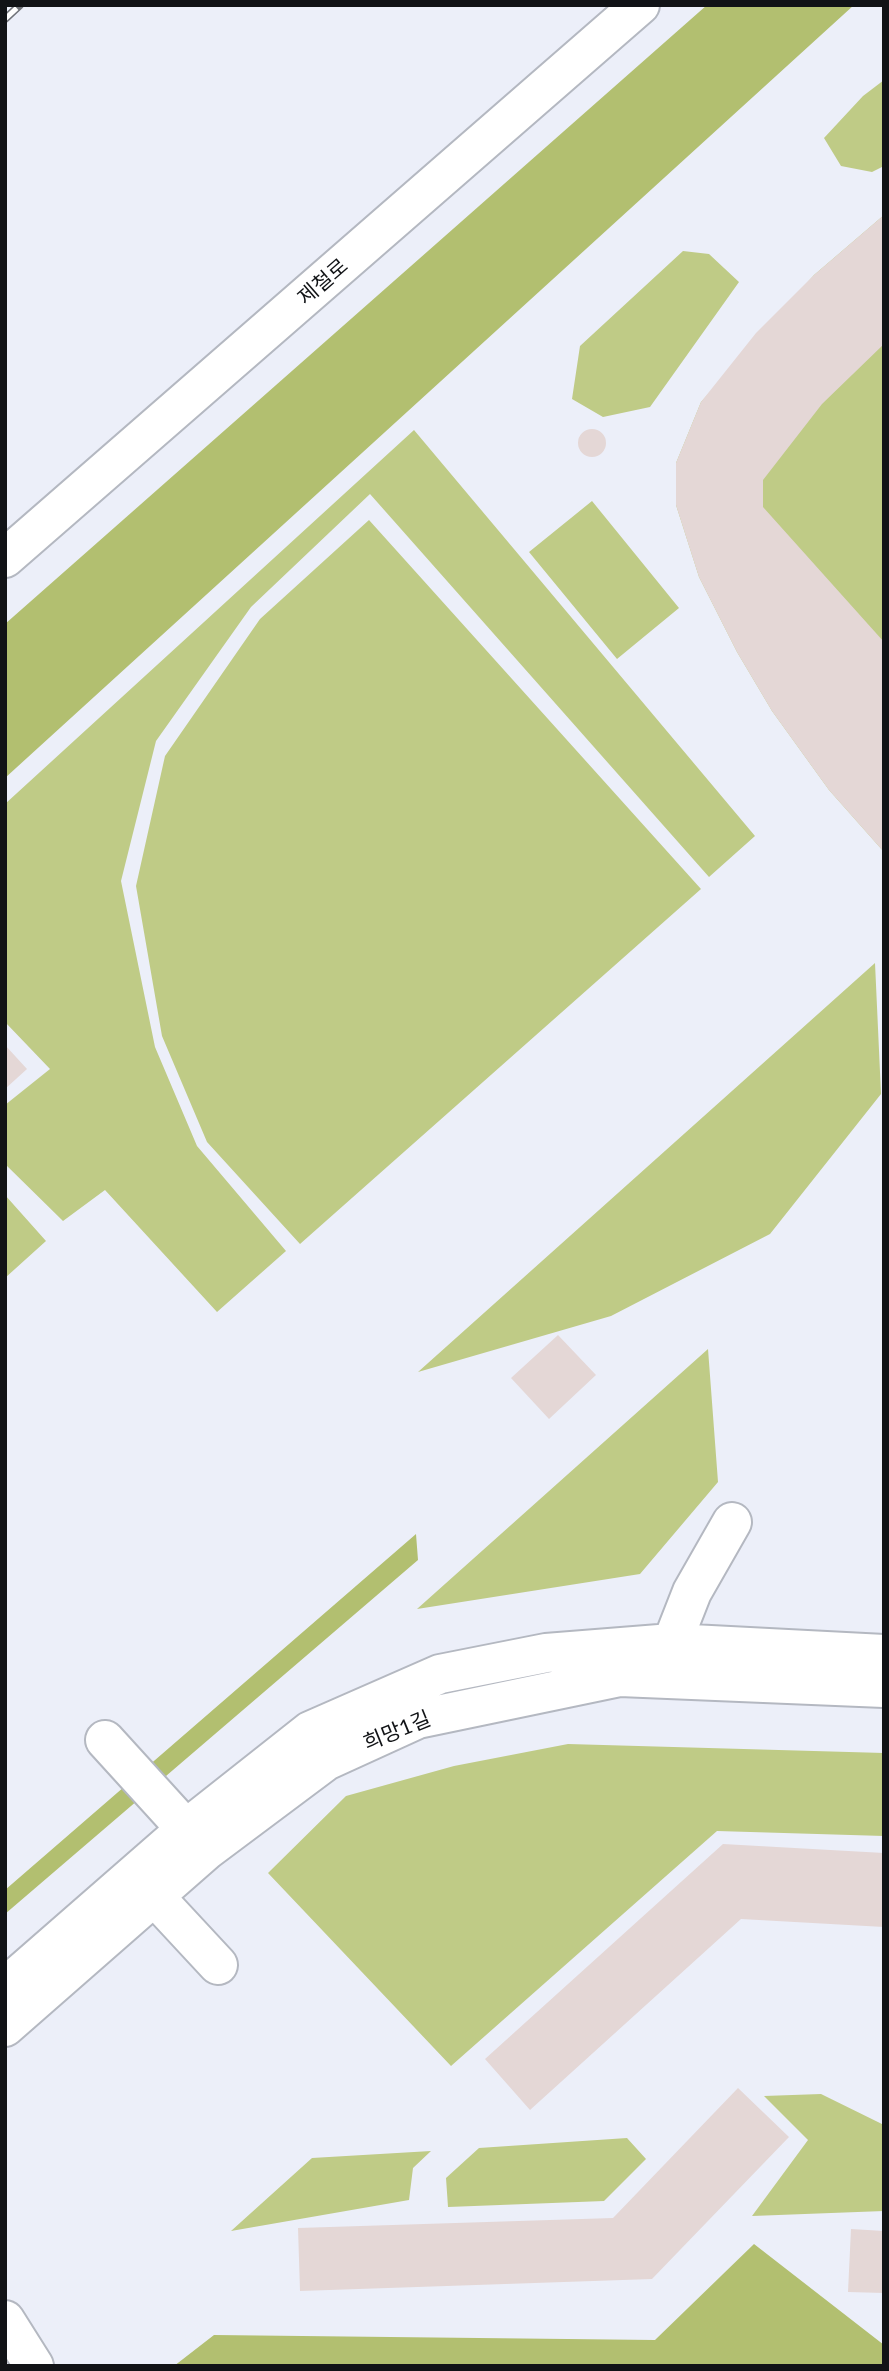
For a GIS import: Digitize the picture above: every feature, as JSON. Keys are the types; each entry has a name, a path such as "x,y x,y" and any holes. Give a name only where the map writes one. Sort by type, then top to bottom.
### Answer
{"street":[{"name":"제철로","path":"5,558 640,5"},
{"path":"671,1643 692,1592 732,1522"},
{"name":"희망1길","path":"5,1987 186,1829 310,1731 440,1674 546,1653 671,1643 884,1654"},
{"name":"희망1길","path":"5,2027 207,1850 326,1761 418,1719 620,1677 884,1688"},
{"path":"105,1740 186,1829"},
{"path":"153,1895 218,1965"},
{"path":"5,2320 34,2366"}],"green space":[{"path":"707,5 854,5 5,778 5,624"},
{"path":"884,80 884,166 872,172 841,166 824,138 863,96"},
{"path":"884,215 884,852 829,790 772,711 737,652 699,577 676,505 676,463 701,402 814,275"},
{"path":"683,251 709,254 739,282 650,407 603,417 572,399 580,346"},
{"path":"414,430 755,836 709,877 370,494 251,607 156,741 121,881 155,1047 197,1146 286,1251 217,1312 105,1190 63,1221 5,1164 5,1105 50,1069 5,1022 5,804"},
{"path":"592,501 679,608 617,659 529,552"},
{"path":"369,520 701,889 300,1244 207,1142 162,1036 136,886 165,756 260,619"},
{"path":"875,963 881,1094 770,1234 611,1316 418,1372"},
{"path":"5,1195 46,1241 5,1278"},
{"path":"708,1349 718,1482 640,1574 417,1609"},
{"path":"416,1534 418,1560 5,1914 5,1890"},
{"path":"568,1744 884,1753 884,1836 717,1831 451,2066 268,1873 346,1796 454,1766"},
{"path":"821,2094 884,2125 884,2211 752,2216 808,2140 764,2096"},
{"path":"627,2138 646,2159 604,2201 448,2207 446,2178 479,2148"},
{"path":"431,2151 413,2168 409,2200 231,2231 312,2158"},
{"path":"754,2244 884,2345 884,2366 174,2366 214,2335 655,2340"}],"building":[{"path":"884,215 884,344 822,404 763,480 763,507 884,642 884,852 829,790 772,711 737,652 699,577 676,505 676,463 701,402 756,333 814,275"},
{"path":"592,429 602,433 606,443 602,453 592,457 582,453 578,443 582,433"},
{"path":"5,1045 27,1069 5,1089"},
{"path":"558,1335 596,1375 549,1419 511,1378"},
{"path":"723,1844 884,1853 884,1927 741,1919 530,2110 485,2059"},
{"path":"738,2088 789,2137 652,2279 300,2291 298,2228 613,2218"},
{"path":"851,2229 884,2231 884,2293 848,2292"}],"railway":[{"path":"5,19 20,5"}]}
